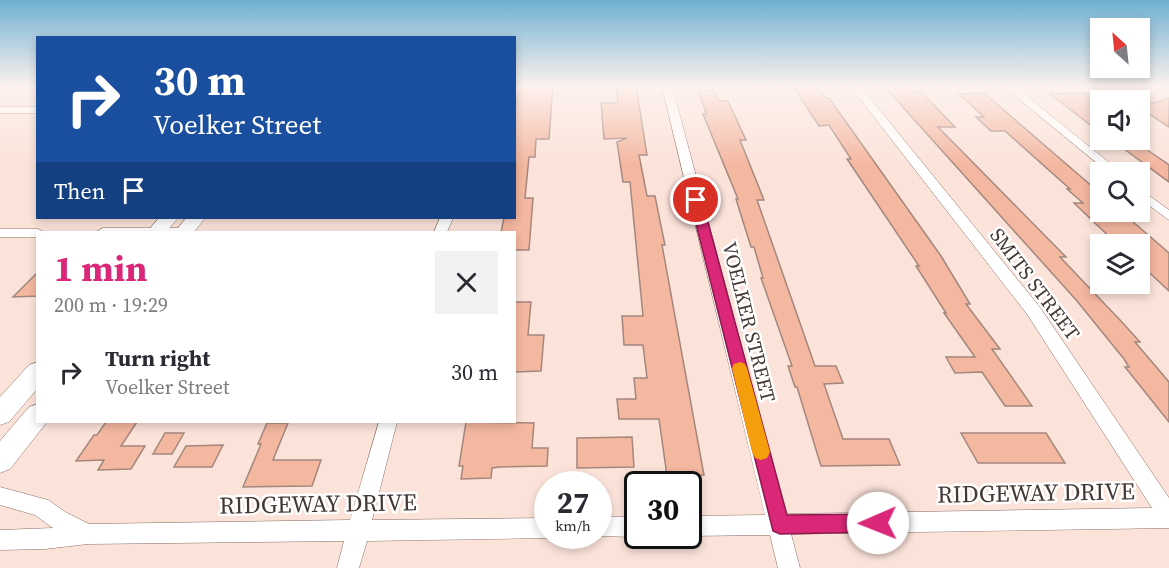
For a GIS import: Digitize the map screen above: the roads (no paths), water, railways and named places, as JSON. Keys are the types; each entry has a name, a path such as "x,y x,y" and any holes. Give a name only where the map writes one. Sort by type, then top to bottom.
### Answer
{"main road":[{"path":"157,231 168,219"},
{"path":"0,415 36,373"},
{"path":"0,461 36,416"}],"street":[{"name":"VOELKER STREET","path":"674,113 780,524 789,568"},
{"name":"SMITS STREET","path":"876,113 1033,310 1169,517"},
{"path":"1041,113 1103,162"},
{"path":"1150,201 1169,216"},
{"path":"162,231 188,227"},
{"path":"0,234 36,233"},
{"path":"348,568 388,423"},
{"name":"RIDGEWAY DRIVE","path":"0,496 41,507 59,520 88,534"},
{"name":"RIDGEWAY DRIVE","path":"702,526 1169,517"},
{"name":"RIDGEWAY DRIVE","path":"0,540 45,539 88,534 534,528"}]}
